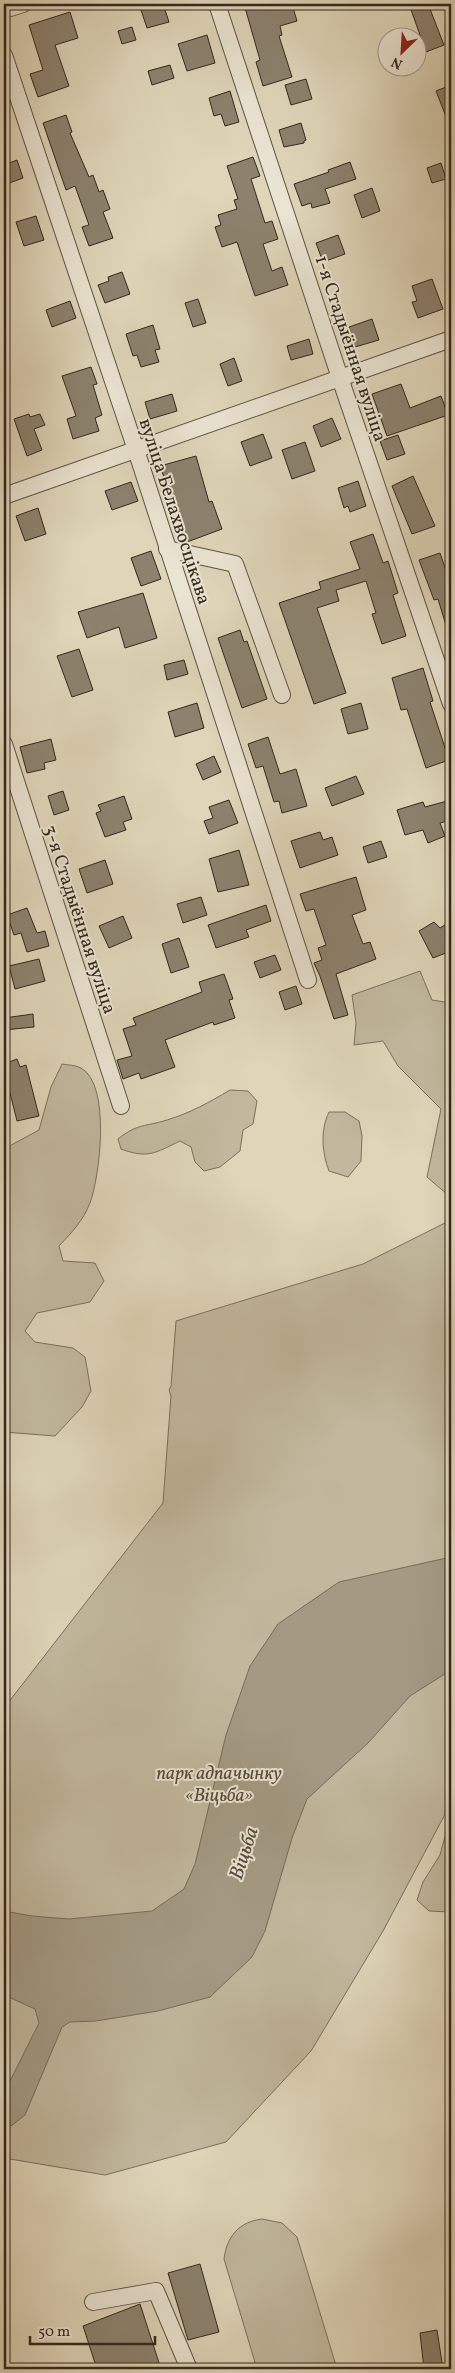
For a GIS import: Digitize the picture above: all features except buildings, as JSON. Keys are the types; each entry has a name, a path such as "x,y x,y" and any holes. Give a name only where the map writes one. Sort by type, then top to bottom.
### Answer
{"street":[{"path":"4,10 23,4"},
{"name":"1-я Стадыённая вуліца","path":"218,4 340,378 451,704"},
{"name":"вуліца Белахвосцікава","path":"4,54 136,450 308,980"},
{"path":"4,496 451,339"},
{"path":"167,549 235,564 282,695"},
{"name":"3-я Стадыённая вуліца","path":"4,744 121,1106"},
{"path":"93,2302 156,2291 189,2369"}],"green space":[{"path":"420,971 432,1000 451,1003 451,1194 448,1195 427,1177 441,1109 398,1066 383,1041 354,1045 356,1023 352,995"},
{"path":"62,1064 79,1067 90,1077 96,1092 100,1111 100,1131 97,1173 90,1203 81,1221 59,1246 63,1261 95,1263 104,1281 90,1302 37,1313 25,1331 35,1342 73,1348 85,1357 91,1391 82,1407 55,1436 4,1432 4,1149 39,1130 51,1087"},
{"path":"230,1090 248,1091 257,1101 253,1124 243,1130 240,1151 220,1167 204,1171 195,1162 191,1147 180,1141 164,1149 145,1154 121,1149 118,1139 131,1130 184,1114"},
{"path":"329,1112 345,1112 359,1121 362,1136 361,1161 348,1177 329,1171 323,1142 324,1127"},
{"name":"парк адпачынку «Віцьба»","path":"451,1220 451,1803 383,1931 311,2051 226,2142 105,2175 4,2158 4,1708 163,1503 171,1396 169,1390 171,1386 176,1321 363,1264"},
{"path":"451,1823 451,1912 429,1911 417,1900 423,1882 440,1855 447,1829"},
{"path":"262,2219 282,2223 297,2237 337,2369 257,2369 224,2259 228,2243 235,2232 247,2223"}],"water":[{"name":"Віцьба","path":"451,1557 451,1670 410,1696 368,1743 307,1799 292,1838 265,1931 252,1957 210,1997 158,2011 96,2021 70,2022 62,2027 25,2115 11,2126 4,2122 4,2093 39,2023 35,2009 4,1995 4,1911 32,1916 69,1919 152,1911 184,1889 195,1864 226,1735 250,1666 278,1624 339,1582"}]}
